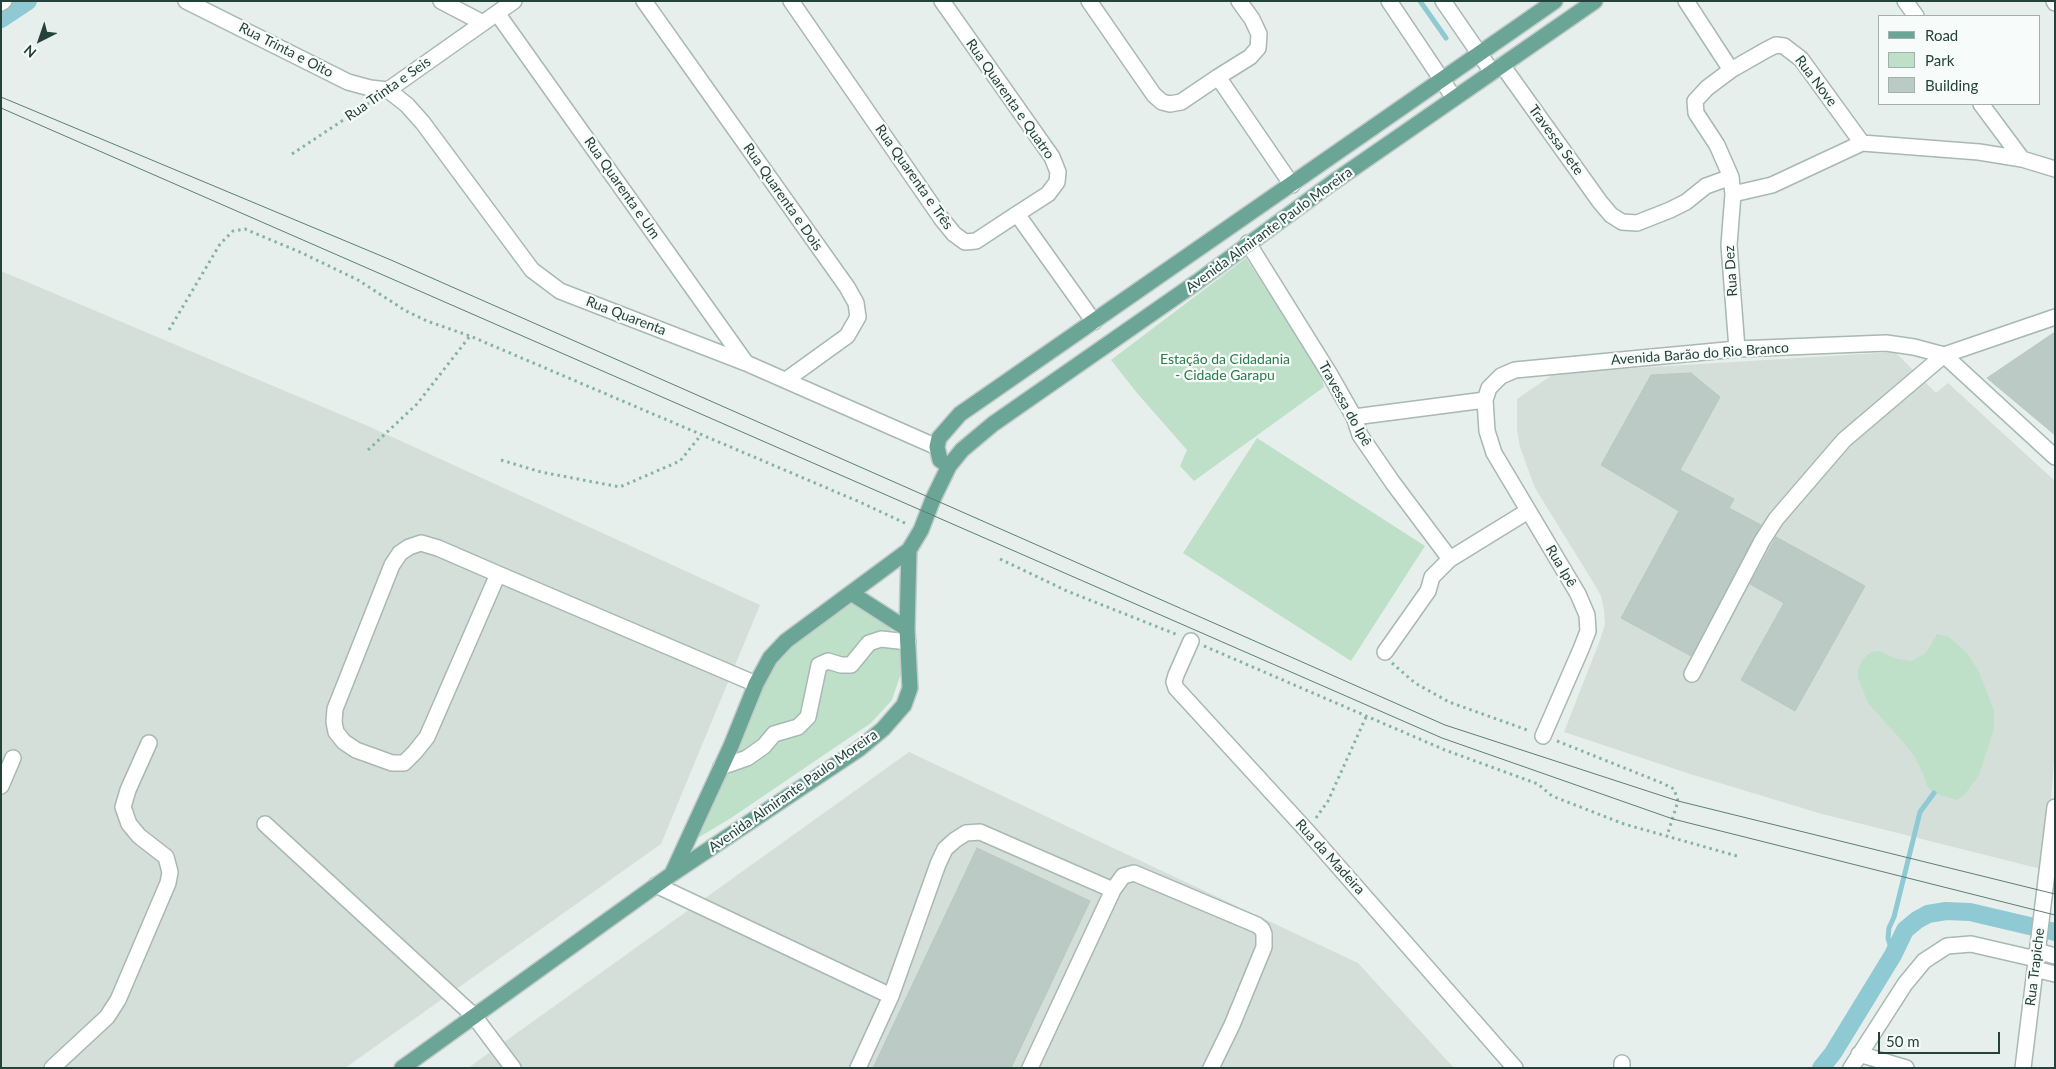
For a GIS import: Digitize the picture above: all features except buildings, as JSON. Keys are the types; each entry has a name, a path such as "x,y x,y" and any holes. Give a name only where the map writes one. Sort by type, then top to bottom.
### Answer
{"main road":[{"name":"Avenida Almirante Paulo Moreira","path":"937,447 938,438 960,414 1555,1"},
{"name":"Avenida Almirante Paulo Moreira","path":"672,874 721,767 762,670 776,649 909,550 921,530 949,466 962,450 978,435 1198,282 1248,243 1595,1"},
{"path":"1130,297 1146,318"},
{"path":"937,447 940,460 949,466"},
{"name":"Avenida Almirante Paulo Moreira","path":"402,1068 656,885 859,749 883,729 904,705 910,688 908,635 909,550"},
{"path":"850,593 908,635"}],"street":[{"name":"Rua Trinta e Oito","path":"186,1 348,82 370,88 388,90"},
{"path":"441,1 483,23"},
{"name":"Rua Trinta e Seis","path":"388,90 514,1"},
{"name":"Rua Quarenta e Dois","path":"644,1 856,303 858,317 847,336 786,380"},
{"name":"Rua Quarenta e Três","path":"791,1 954,234 966,242 976,241 1017,214"},
{"name":"Rua Quarenta e Quatro","path":"942,1 1052,157 1058,172 1057,182 1048,194 1017,214"},
{"path":"1089,1 1154,95 1162,102 1170,104 1181,102 1250,57 1258,48 1259,34 1252,19 1239,1"},
{"path":"1389,1 1454,98"},
{"name":"Travessa Sete","path":"1443,1 1479,53 1497,68 1600,202 1611,215 1622,222 1637,223 1670,210 1686,202 1706,186 1731,176"},
{"path":"1686,1 1731,70"},
{"path":"1905,1 1915,15"},
{"name":"Rua Quarenta e Um","path":"497,13 746,362"},
{"name":"Rua Nove","path":"1731,70 1776,46 1784,46 1801,59 1862,144"},
{"name":"Rua Dez","path":"1731,70 1700,94 1695,101 1695,107 1696,114 1717,145 1731,176 1733,194 1729,245 1737,349"},
{"path":"1218,77 1292,185"},
{"name":"Rua Quarenta","path":"388,90 407,105 423,124 524,260 546,282 560,291 746,362 937,447"},
{"path":"1981,105 2022,160"},
{"path":"1733,194 1772,185 1862,144 1979,152 2022,160 2055,169"},
{"path":"1017,214 1094,322"},
{"name":"Travessa do Ipê","path":"1248,243 1354,417 1360,435 1450,559"},
{"path":"1692,674 1762,541 1776,519 1844,440 1944,355 2055,317"},
{"name":"Avenida Barão do Rio Branco","path":"1485,400 1489,388 1501,376 1515,370 1737,349 1886,343 1914,347 1944,355"},
{"path":"1944,355 2055,457"},
{"path":"1354,417 1485,400"},
{"name":"Rua Ipê","path":"1485,400 1487,431 1494,453 1578,594 1587,614 1588,631 1543,736"},
{"path":"1385,652 1428,591 1432,577 1450,559 1528,511"},
{"path":"498,574 427,737 415,752 404,763 392,763 356,750 344,742 336,732 334,722 335,709 392,565 400,553 409,547 421,543 438,548 756,684"},
{"path":"721,767 747,758 764,746 774,734 798,727 808,716 819,665 828,661 851,666 869,643 881,638 908,635"},
{"name":"Rua da Madeira","path":"1191,641 1176,675 1174,682 1176,688 1308,832 1515,1068"},
{"path":"52,1068 107,1017 118,1000 168,883 170,872 166,858 139,836 129,824 123,807 128,790 149,743"},
{"path":"1,786 13,758"},
{"name":"Rua Trapiche","path":"2023,1068 2040,922 2052,853 2055,807"},
{"path":"265,824 474,1016 513,1068"},
{"path":"858,1068 891,996 938,864 945,849 955,840 966,833 980,832 1113,890"},
{"path":"1030,1068 1113,890 1123,876 1134,873 1262,929 1265,939 1264,947 1212,1068"},
{"path":"656,885 891,996"},
{"path":"1851,1068 1905,984 1919,966 1924,960 1947,946 1971,944 2037,956 2055,956"},
{"path":"2037,956 2055,974"},
{"path":"1859,1054 1906,1068"}],"path":[{"name":"Rua Trinta e Seis","path":"292,154 388,90"},
{"path":"169,330 220,244 233,231 244,229 302,253 358,280 406,311 427,321 470,336 921,530"},
{"path":"368,450 417,404 470,336"},
{"path":"500,460 541,472 620,487 680,462 701,435"},
{"path":"1000,559 1067,591 1191,641 1366,717 1446,750 1538,784 1552,796 1624,824 1737,856"},
{"path":"1308,832 1328,801 1366,717"}],"shaded area":[{"path":"1,271 368,426 760,605 661,844 345,1068 1,1068"},
{"path":"1895,352 1936,393 1948,383 2055,481 2055,750 2045,870 1822,814 1690,774 1564,732 1600,640 1605,624 1604,610 1601,596 1535,488 1520,447 1517,430 1517,399 1555,373"},
{"path":"909,752 1358,963 1454,1068 468,1068"}],"green space":[{"name":"Estação da Cidadania - Cidade Garapu","path":"1246,258 1320,371 1324,387 1194,481 1180,466 1187,450 1111,360"},
{"path":"1257,438 1425,546 1351,661 1183,553"},
{"path":"853,603 888,624 899,646 901,673 892,700 871,723 731,818 696,839 777,653 844,605"},
{"path":"1937,634 1949,637 1967,653 1979,672 1994,711 1994,729 1979,775 1965,794 1957,800 1934,793 1927,786 1915,757 1868,703 1858,678 1858,669 1863,659 1871,652 1880,651 1894,658 1911,661 1926,653"}],"waterway":[{"path":"1,19 28,1"},
{"path":"1420,1 1446,38"},
{"path":"1893,955 1888,938 1889,928 1894,917 1920,812 1934,793"},
{"path":"1821,1068 1833,1053 1893,955 1905,930 1917,920 1928,914 1946,911 1970,912 2055,932"}],"tram line":[{"path":"1,97 391,260 1445,725 1678,801 2055,894"},
{"path":"1,108 1442,738 1673,819 2055,915"}]}
